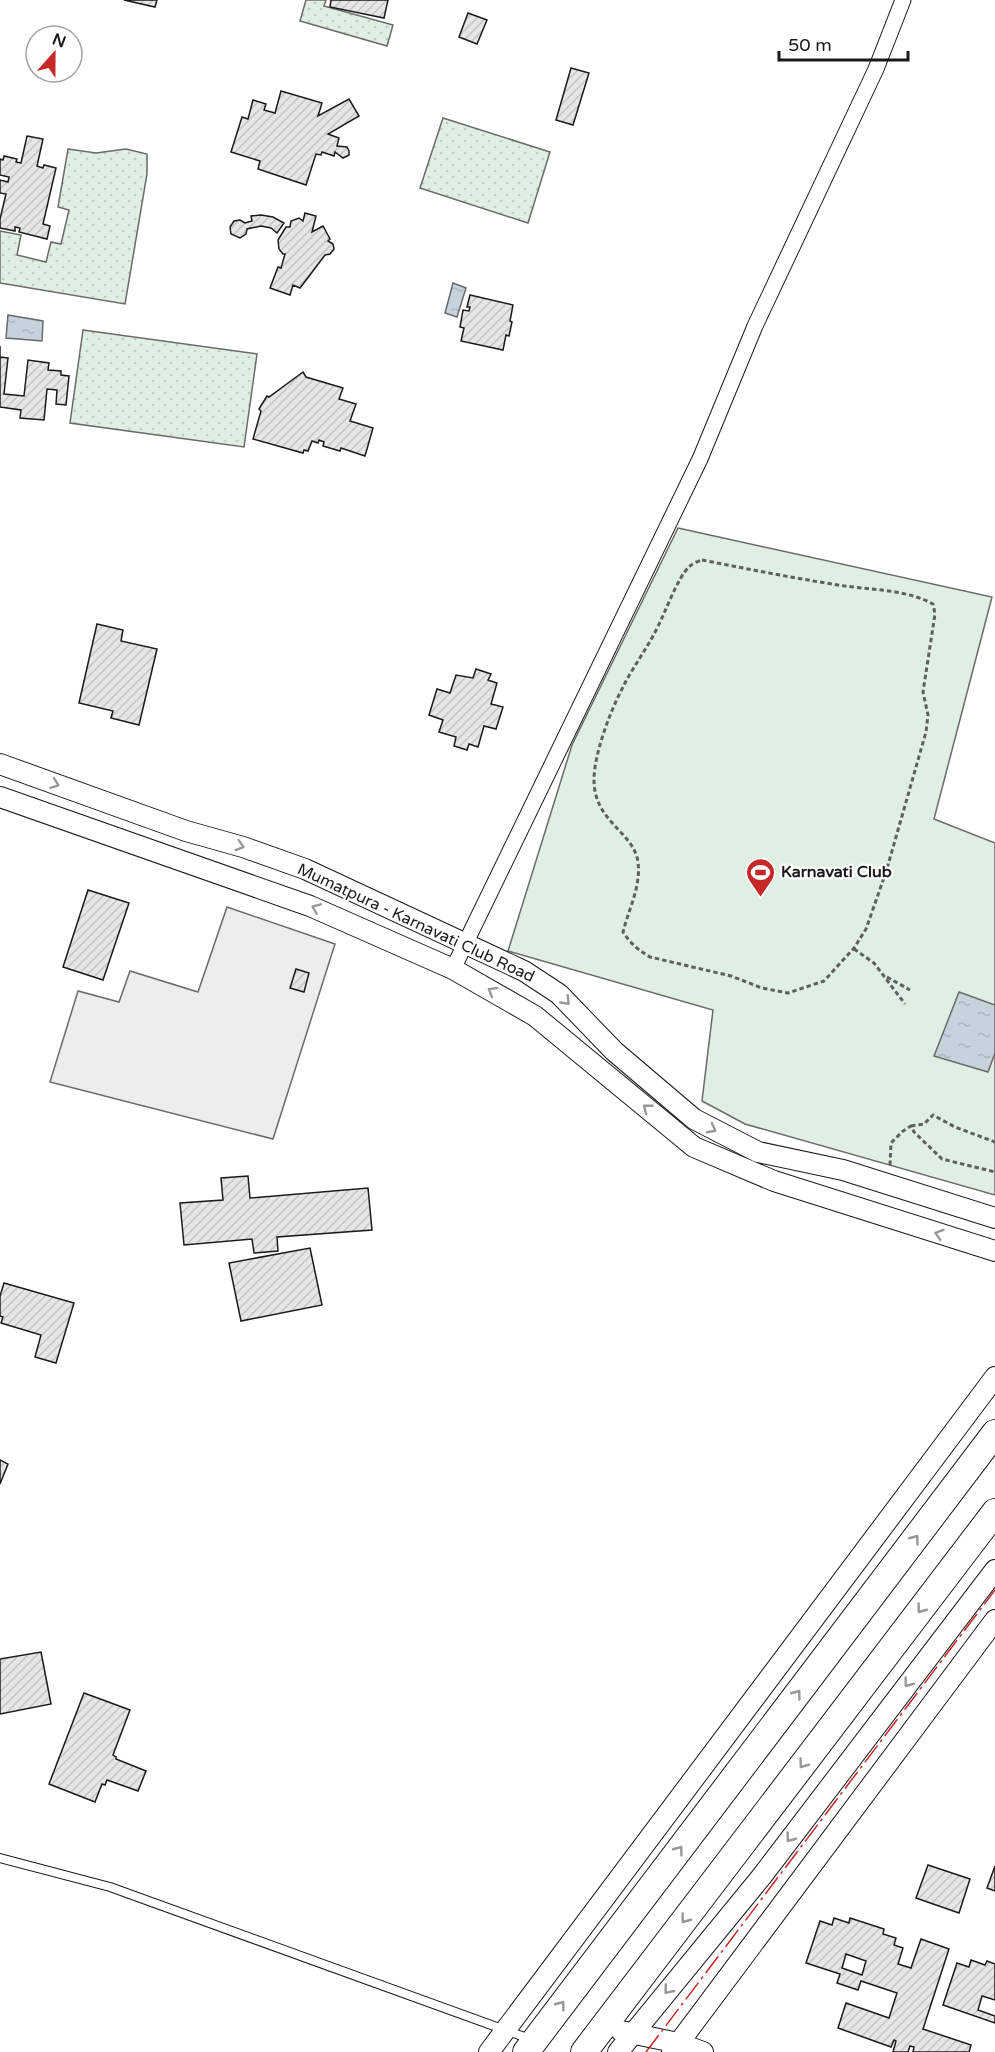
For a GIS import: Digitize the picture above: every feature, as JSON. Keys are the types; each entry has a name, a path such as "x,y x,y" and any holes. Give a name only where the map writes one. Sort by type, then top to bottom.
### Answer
{"highway":[{"path":"530,2046 995,1433"},
{"path":"584,2052 995,1512"}],"street":[{"path":"453,969 700,459 755,326 876,69 903,0"},
{"name":"Mumatpura - Karnavati Club Road","path":"0,764 186,831 243,847 305,869 524,971 560,994 615,1051 694,1119 713,1131 758,1152 843,1170 995,1218"},
{"name":"Mumatpura - Karnavati Club Road","path":"0,797 310,906 453,969 535,1016 694,1147 774,1181 995,1251"},
{"path":"489,2052 995,1377"},
{"path":"618,2052 762,1876 995,1570"},
{"path":"675,2048 995,1620"},
{"path":"603,2027 675,2048 703,2052"}],"lane":[{"path":"0,1858 110,1887 506,2030 530,2046"}],"path":[{"path":"702,560 903,594 933,604 934,614 923,692 928,715 926,732 866,929 853,948 824,981 788,993 762,988 731,976 650,957 639,951 623,932 637,888 638,860 628,842 606,816 597,801 594,780 597,752 621,690 655,634 683,574 691,565 702,560"},
{"path":"853,948 874,963 905,1004"},
{"path":"886,976 910,990"},
{"path":"890,1166 891,1143 903,1131 912,1126 924,1124 933,1115 955,1127 995,1142"},
{"path":"912,1126 914,1132 942,1159 995,1172"}],"green space":[{"path":"306,0 326,0 324,6 393,25 387,46 300,21"},
{"path":"443,118 550,152 528,223 420,188"},
{"path":"68,149 96,153 126,149 147,154 147,174 125,304 0,283 0,231 21,235 17,255 46,262 51,242 61,244 69,210 58,207"},
{"path":"83,330 257,354 244,447 70,423"},
{"name":"Karnavati Club","path":"678,528 992,597 934,819 995,843 995,1195 745,1124 702,1101 713,1010 508,951 572,745"}],"shaded area":[{"path":"227,907 335,944 273,1139 50,1082 78,991 119,1002 130,971 198,992"}],"water":[{"path":"453,283 466,288 457,317 445,313"},
{"path":"8,315 43,321 42,341 6,338"},
{"path":"959,992 995,1005 995,1053 988,1072 934,1056"}],"building":[{"path":"124,0 157,0 155,7"},
{"path":"331,0 388,0 384,18 330,7"},
{"path":"468,13 487,20 477,44 459,37"},
{"path":"571,68 589,73 573,125 556,120"},
{"path":"281,91 322,103 318,116 349,99 359,116 328,134 339,138 337,146 347,147 349,155 343,158 335,152 334,156 322,152 321,155 316,154 306,185 258,169 260,161 231,152 242,117 248,119 253,100 266,104 264,110 275,113"},
{"path":"27,136 43,139 37,166 56,168 43,224 50,226 47,239 19,232 20,228 15,227 15,231 0,228 6,194 0,193 0,180 8,182 9,177 0,175 0,159 3,160 4,156 17,159 16,162 21,163"},
{"path":"305,213 316,216 312,232 323,226 330,239 328,241 333,244 334,249 330,254 325,255 300,288 293,285 290,295 270,288 278,267 281,268 285,254 279,249 278,240 286,227 290,227 291,221 299,218 303,221"},
{"path":"251,216 273,217 284,223 277,233 271,228 261,226 247,229 246,234 240,238 231,234 230,227 234,221 240,220 245,223 252,221"},
{"path":"470,295 513,305 509,336 506,335 503,350 461,341 464,328 460,327 463,310 469,311 470,307 467,307"},
{"path":"0,357 8,358 4,394 24,396 28,360 49,363 48,370 61,371 61,375 69,376 66,405 56,404 57,390 47,389 44,420 20,418 21,410 0,407"},
{"path":"303,372 306,377 343,388 339,399 356,404 350,421 373,428 365,456 341,448 340,451 323,446 324,442 319,440 318,443 312,441 308,451 304,450 303,453 253,439 261,411 259,409 267,396 269,397"},
{"path":"97,624 123,630 121,641 157,649 139,725 111,718 113,711 79,703"},
{"path":"476,669 491,674 488,680 497,683 491,704 503,707 496,729 484,726 478,747 469,744 467,750 454,746 456,737 439,732 443,720 429,715 437,689 450,693 456,675 473,678"},
{"path":"88,890 129,903 103,980 63,967"},
{"path":"296,969 309,973 304,992 290,988"},
{"path":"248,1176 250,1198 368,1188 372,1230 277,1237 278,1251 254,1253 252,1239 184,1245 180,1203 223,1200 221,1178"},
{"path":"310,1248 322,1305 241,1321 229,1263"},
{"path":"4,1283 74,1303 56,1363 35,1357 41,1335 1,1323 3,1317 0,1316 0,1296"},
{"path":"0,1460 8,1464 0,1484"},
{"path":"41,1652 51,1704 0,1714 0,1659"},
{"path":"84,1693 130,1710 113,1755 116,1759 146,1771 138,1791 107,1780 105,1785 102,1784 95,1802 49,1784"},
{"path":"928,1865 970,1879 959,1913 916,1898"},
{"path":"995,1866 995,1891 987,1888"},
{"path":"834,1918 849,1923 850,1918 884,1929 883,1934 896,1938 894,1945 903,1948 898,1964 911,1968 921,1939 949,1949 923,2029 971,2045 969,2052 913,2052 914,2047 910,2046 908,2052 893,2052 896,2041 894,2040 891,2047 838,2028 846,2003 889,2018 897,1993 861,1981 858,1990 837,1983 840,1974 806,1963 820,1921 832,1925","holes":["846,1954 866,1961 862,1975 842,1968"]},
{"path":"971,1960 985,1965 987,1961 995,1964 995,2000 982,1996 978,2010 995,2016 995,2023 943,2005 957,1963 969,1967"}],"power":[{"path":"646,2052 995,1590"}],"place":[{"name":"Karnavati Club","path":"760,898"}]}
